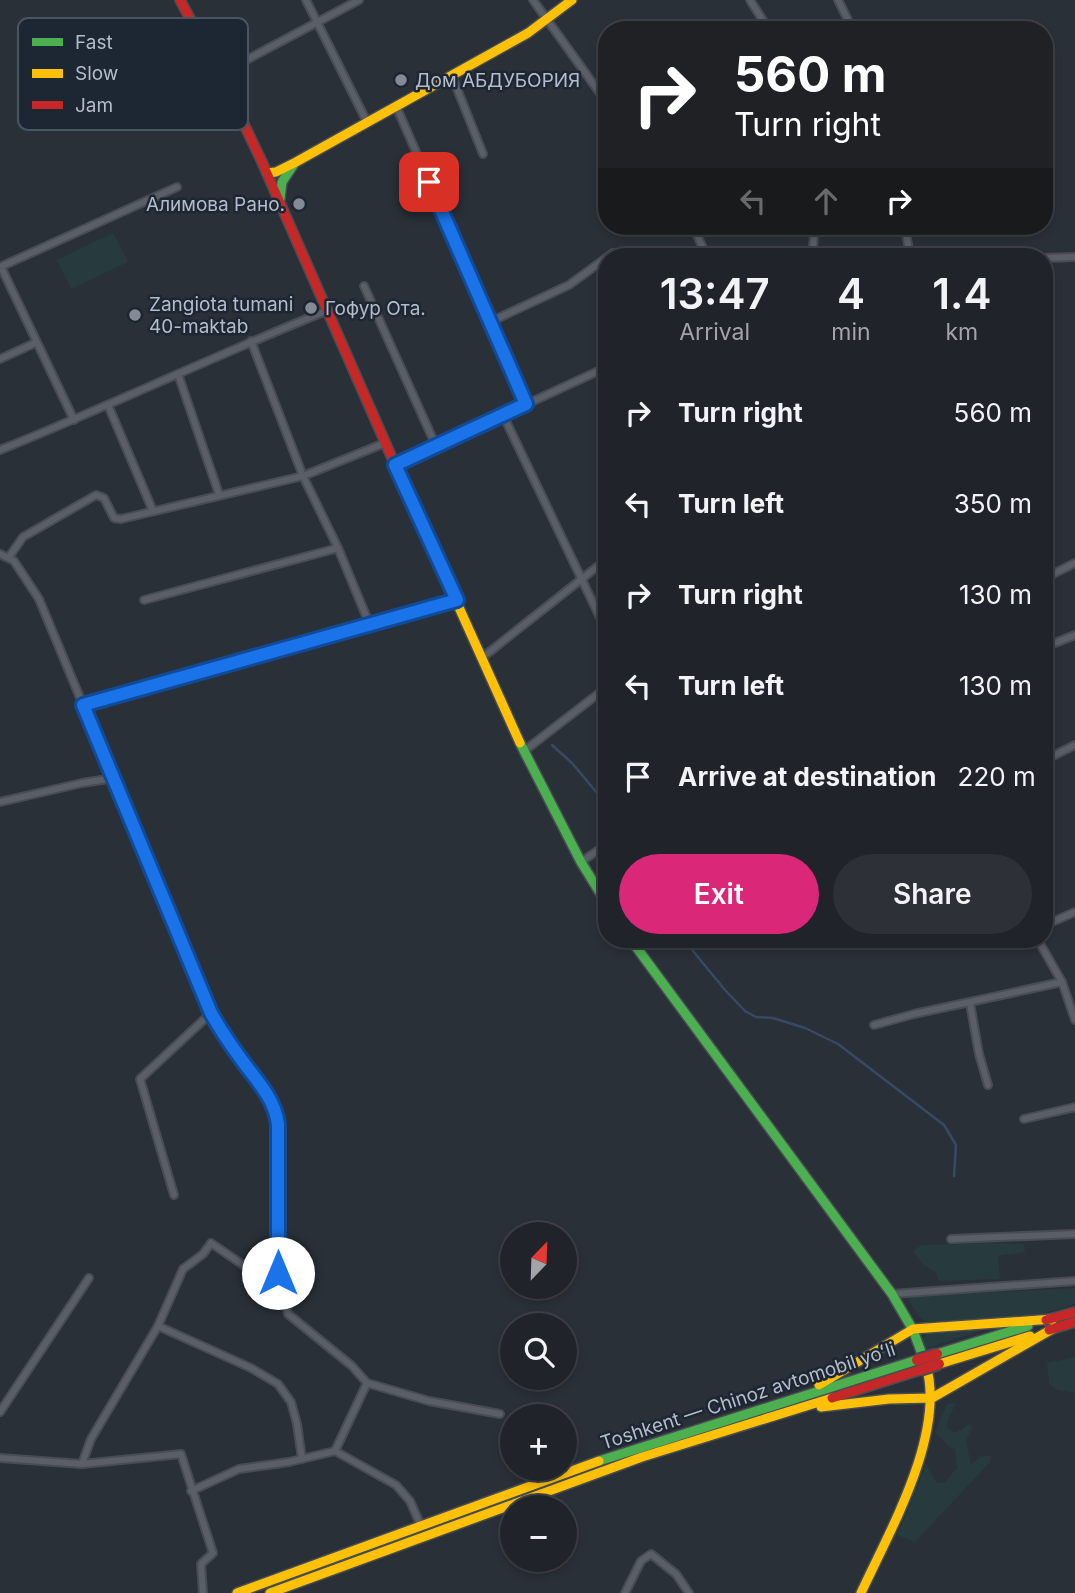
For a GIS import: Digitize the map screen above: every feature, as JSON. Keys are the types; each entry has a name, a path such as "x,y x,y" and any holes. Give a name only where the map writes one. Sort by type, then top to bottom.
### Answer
{"main road":[{"path":"180,0 192,18"},
{"path":"267,173 276,172 296,162 452,76 548,19 572,0"},
{"path":"267,173 352,125 367,122"},
{"path":"247,130 524,751 598,889"},
{"path":"279,200 282,182 296,162"},
{"path":"637,948 892,1294 913,1329 937,1396 914,1469 862,1593"},
{"name":"Toshkent — Chinoz avtomobil yoʻli","path":"237,1593 636,1448 787,1406 1053,1323 1075,1312"},
{"name":"Toshkent — Chinoz avtomobil yoʻli","path":"1053,1323 1075,1322"},
{"path":"787,1406 913,1329 1053,1323"},
{"path":"787,1406 937,1396 1053,1323"},
{"name":"Toshkent — Chinoz avtomobil yoʻli","path":"270,1593 787,1406"}],"street":[{"path":"306,0 367,122"},
{"path":"248,59 359,0"},
{"path":"533,0 598,90"},
{"path":"750,0 763,21"},
{"path":"838,0 849,21"},
{"path":"452,76 483,154"},
{"path":"396,106 526,404"},
{"path":"74,421 1,267 177,187"},
{"path":"1053,258 1075,257"},
{"path":"490,322 569,285 598,264"},
{"path":"364,286 436,446"},
{"path":"0,450 74,421 251,341 326,311"},
{"path":"251,341 303,476 338,548 369,623"},
{"path":"0,359 35,343"},
{"path":"395,465 598,371"},
{"path":"178,374 219,494"},
{"path":"108,405 153,511"},
{"path":"503,415 598,613"},
{"path":"9,557 23,537 96,495 104,498 117,520 303,476 385,443"},
{"path":"144,600 338,548"},
{"path":"0,554 9,557 39,599 211,1013 223,1035 271,1099 276,1112 278,1273 288,1314 352,1366 367,1383 429,1401 500,1414"},
{"path":"1053,574 1075,563"},
{"path":"483,657 598,566"},
{"path":"83,705 457,600"},
{"path":"1053,644 1075,635"},
{"path":"524,751 598,694"},
{"path":"1053,756 1075,745"},
{"path":"0,792 4,801 114,778"},
{"path":"581,862 598,850"},
{"path":"1053,922 1075,912"},
{"path":"1043,948 1062,982 1075,1020"},
{"path":"874,1026 914,1014 1062,982"},
{"path":"970,1003 979,1054 988,1085"},
{"path":"174,1195 140,1079 211,1013"},
{"path":"1024,1119 1075,1107"},
{"path":"951,1239 1075,1234"},
{"path":"82,1465 91,1439 158,1326 183,1269 203,1254 211,1243 265,1280 280,1285"},
{"path":"0,1412 89,1278"},
{"path":"892,1294 1075,1281"},
{"path":"158,1326 251,1368 278,1384 291,1402 302,1459"},
{"path":"335,1451 367,1383"},
{"path":"191,1491 239,1469 335,1451 396,1485 410,1501 421,1526"},
{"path":"0,1458 82,1465 181,1454 213,1553 201,1564 203,1593"},
{"path":"625,1593 641,1561 651,1554 676,1574 689,1593"}],"green space":[{"path":"113,233 128,262 71,289 57,260"},
{"path":"1024,1244 1025,1252 998,1256 1000,1279 938,1281 936,1272 923,1265 913,1251 921,1245"},
{"path":"1075,1288 1075,1304 1035,1316 926,1322 918,1316 909,1300 910,1297"},
{"path":"1002,1324 924,1349 921,1343 929,1333"},
{"path":"1075,1357 1075,1393 1055,1389 1049,1384 1047,1363"},
{"path":"956,1403 948,1419 947,1428 955,1433 970,1424 972,1428 966,1441 971,1465 980,1457 991,1455 990,1462 915,1542 897,1535 926,1464 936,1482 944,1483 957,1468 955,1449 949,1447 935,1432 947,1404"}],"waterway":[{"path":"552,745 572,763 598,794"},
{"path":"691,948 745,1011 756,1017 773,1018 805,1028 838,1044 944,1125 956,1145 954,1176"}],"traffic: fast":[{"path":"280,199 282,182 294,164"},
{"path":"520,743 598,889"},
{"path":"637,948 892,1294 913,1330 926,1365"},
{"path":"937,1354 1028,1326"},
{"path":"599,1461 917,1360"}],"traffic: slow":[{"path":"267,173 276,172 296,162 528,33 572,0"},
{"path":"403,483 520,743"},
{"path":"819,1385 913,1329 1053,1319"},
{"path":"821,1407 889,1399 932,1398 1054,1328"},
{"path":"939,1364 1030,1336"},
{"path":"861,1593 900,1511 922,1451 930,1392 926,1365"},
{"path":"270,1593 642,1457 832,1398"},
{"path":"237,1593 599,1461"}],"traffic: jam":[{"path":"180,0 190,18"},
{"path":"247,130 403,483"},
{"path":"1046,1320 1075,1312"},
{"path":"1049,1330 1075,1322"},
{"path":"917,1360 937,1354"},
{"path":"920,1370 939,1364"},
{"path":"832,1398 920,1370"}],"place":[{"name":"Дом АБДУБОРИЯ","path":"401,80"},
{"name":"Алимова Рано.","path":"299,204"},
{"name":"Гофур Ота.","path":"311,308"},
{"name":"Zangiota tumani 40-maktab","path":"135,315"}],"route":[{"path":"278,1273 276,1112 271,1099 223,1035 211,1013 83,705 457,600 395,465 526,404 429,182"}]}
